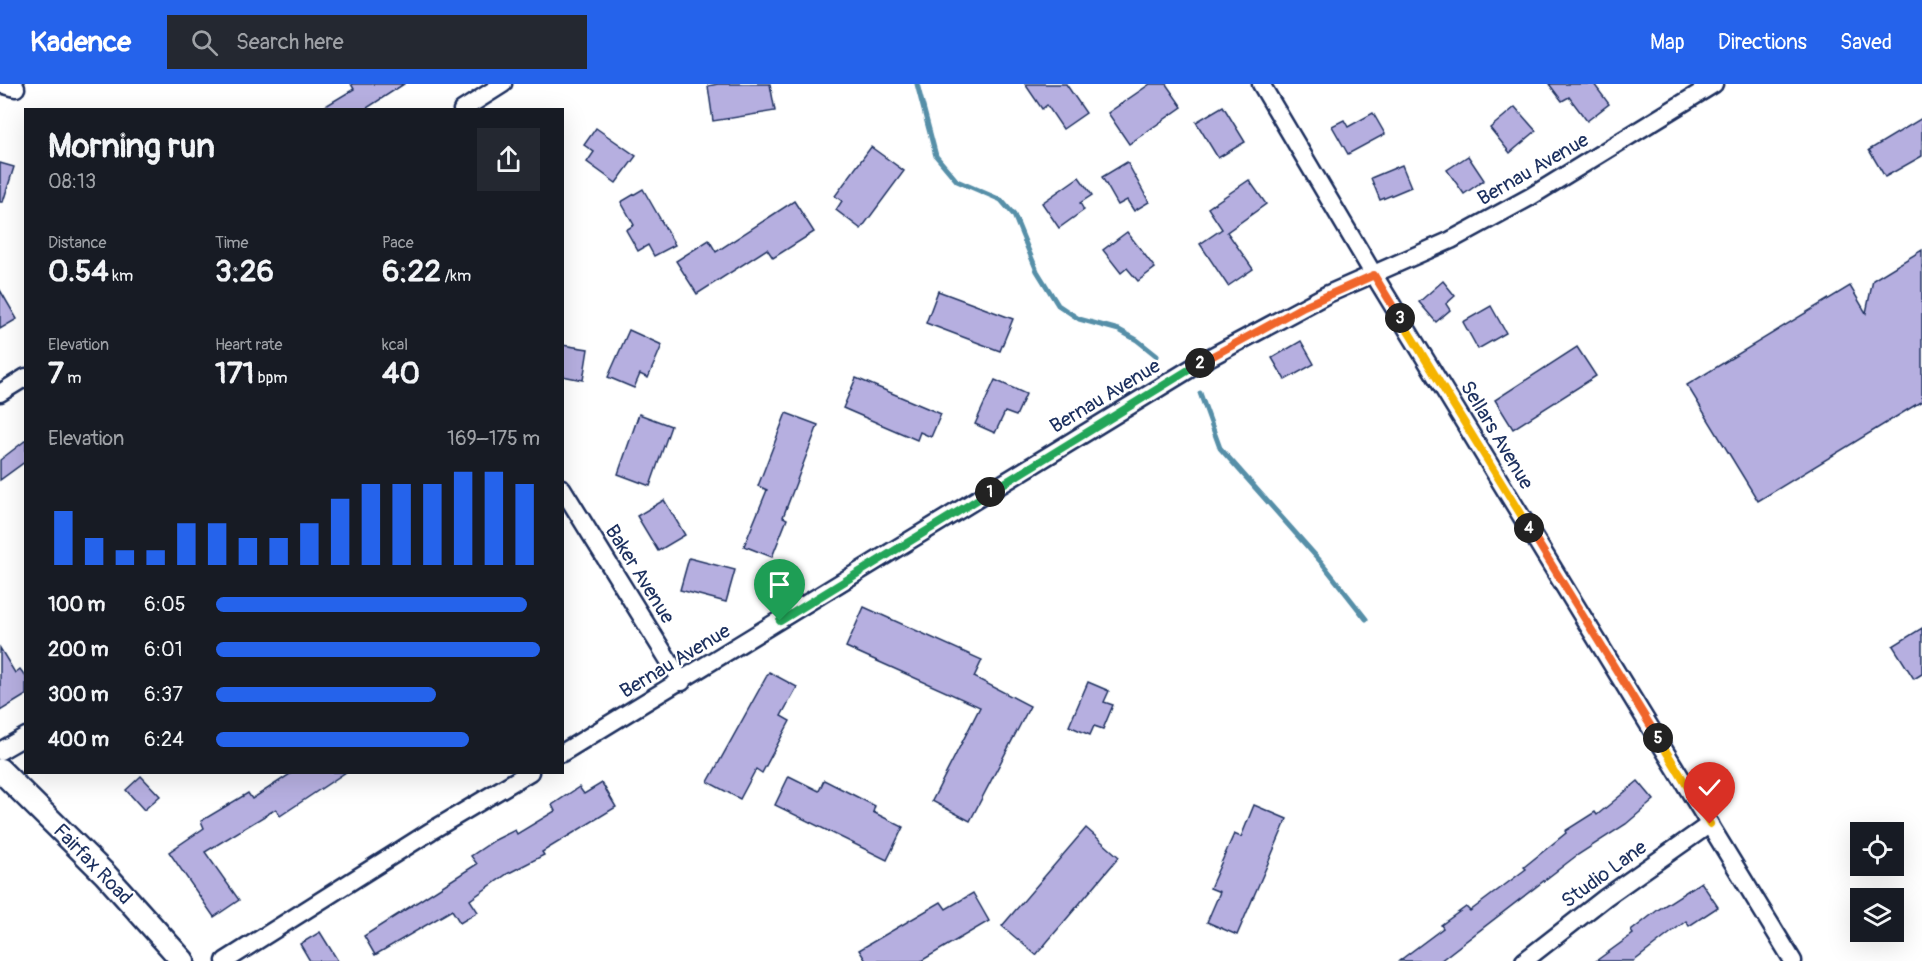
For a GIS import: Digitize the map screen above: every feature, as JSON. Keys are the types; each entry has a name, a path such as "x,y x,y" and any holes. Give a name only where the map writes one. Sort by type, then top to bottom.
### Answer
{"street":[{"path":"465,108 503,84"},
{"name":"Sellars Avenue","path":"1261,84 1374,275 1793,961"},
{"name":"Bernau Avenue","path":"564,752 682,682 1203,361 1304,306 1451,240 1530,197 1714,84"},
{"path":"0,393 24,378"},
{"name":"Baker Avenue","path":"564,491 682,682"},
{"path":"0,752 24,737"},
{"name":"Fairfax Road","path":"0,770 105,874 183,961"},
{"path":"225,961 431,831 527,774"},
{"name":"Studio Lane","path":"1524,961 1606,897 1710,824"}],"building":[{"path":"351,84 404,84 367,108 322,108 354,89"},
{"path":"770,84 775,111 713,121 708,86"},
{"path":"1025,84 1066,84 1086,113 1063,129 1047,105 1042,109"},
{"path":"1150,84 1166,84 1182,107 1129,144 1108,113"},
{"path":"1549,84 1594,84 1609,104 1587,121 1569,97 1562,101"},
{"path":"1223,106 1245,142 1218,158 1196,122"},
{"path":"1515,107 1536,131 1510,153 1490,128"},
{"path":"1373,113 1385,134 1348,154 1332,126 1344,120 1348,127"},
{"path":"1922,118 1922,156 1885,177 1869,150"},
{"path":"596,128 636,156 616,183 587,162 594,152 584,145"},
{"path":"871,147 904,171 861,229 836,210 842,201 835,196"},
{"path":"1468,156 1484,180 1464,194 1447,170"},
{"path":"1127,162 1149,202 1134,211 1127,200 1118,205 1102,177"},
{"path":"0,163 14,167 3,202 0,202"},
{"path":"1402,165 1411,187 1380,200 1371,178"},
{"path":"1079,177 1092,195 1080,203 1084,210 1059,228 1042,203"},
{"path":"1249,180 1266,204 1227,232 1253,269 1228,286 1200,244 1222,229 1208,208"},
{"path":"643,189 675,245 654,256 648,245 638,251 626,230 634,225 621,202"},
{"path":"794,201 814,232 773,258 767,249 697,294 676,261 709,240 716,252"},
{"path":"1127,232 1155,268 1138,281 1127,268 1121,273 1103,250"},
{"path":"1922,250 1922,401 1758,501 1687,385 1850,286 1866,313 1873,280"},
{"path":"1443,281 1455,296 1446,304 1450,310 1436,322 1419,302"},
{"path":"0,290 17,319 0,329"},
{"path":"938,291 1013,319 1000,351 926,323"},
{"path":"1491,306 1506,333 1478,349 1463,322"},
{"path":"629,330 662,345 648,378 640,374 634,388 608,377"},
{"path":"1301,341 1314,364 1285,380 1272,358"},
{"path":"564,345 588,349 583,380 564,376"},
{"path":"1577,347 1596,376 1513,429 1495,400"},
{"path":"856,378 941,414 931,437 920,432 917,440 843,408"},
{"path":"995,380 1026,394 1016,416 1005,412 995,433 975,424"},
{"path":"786,413 818,425 783,517 787,519 772,557 744,546 767,490 758,486"},
{"path":"639,414 671,426 650,486 618,474"},
{"path":"24,442 24,462 0,480 0,460"},
{"path":"664,500 685,535 658,551 637,516"},
{"path":"689,558 735,570 726,602 680,590"},
{"path":"864,607 982,660 974,677 1030,706 970,821 932,801 980,707 846,647"},
{"path":"1922,628 1922,674 1914,679 1893,646"},
{"path":"0,648 15,673 20,669 24,674 24,696 0,711"},
{"path":"769,672 797,687 781,716 790,721 762,773 756,769 740,799 708,782"},
{"path":"1088,682 1109,691 1104,702 1113,705 1103,729 1094,726 1090,735 1069,726"},
{"path":"290,774 343,774 280,816 276,809 205,852 239,900 214,917 169,852 204,828 201,821 248,793 252,799"},
{"path":"141,776 160,796 144,810 126,790"},
{"path":"789,776 819,791 824,780 875,806 873,812 903,827 887,860 775,805"},
{"path":"1638,781 1654,800 1626,824 1576,856 1440,961 1399,961 1443,928 1441,925 1466,907 1470,911 1526,869 1524,867 1566,833 1565,831 1595,812 1597,815"},
{"path":"602,783 616,807 542,852 544,855 507,874 470,900 478,912 460,923 452,910 375,955 364,936 477,864 471,856 495,840 515,830 517,834 555,811 552,805 579,787 584,794"},
{"path":"1254,805 1287,819 1237,935 1207,922 1220,892 1210,888 1234,834 1241,837"},
{"path":"1086,828 1119,857 1036,955 1002,926"},
{"path":"1701,882 1718,907 1689,926 1686,921 1634,961 1596,961 1633,934 1631,931 1659,909"},
{"path":"973,893 989,921 921,961 866,961 859,950 941,902 946,909"},
{"path":"320,932 338,961 310,961 300,944"}],"waterway":[{"path":"917,84 936,156 957,181 1001,200 1014,215 1037,271 1058,305 1079,319 1119,330 1137,340 1157,356"},
{"path":"1200,393 1220,448 1322,563 1366,619"}],"route":[{"path":"780,621 1203,361 1282,317 1328,294 1374,275 1710,824"}]}
